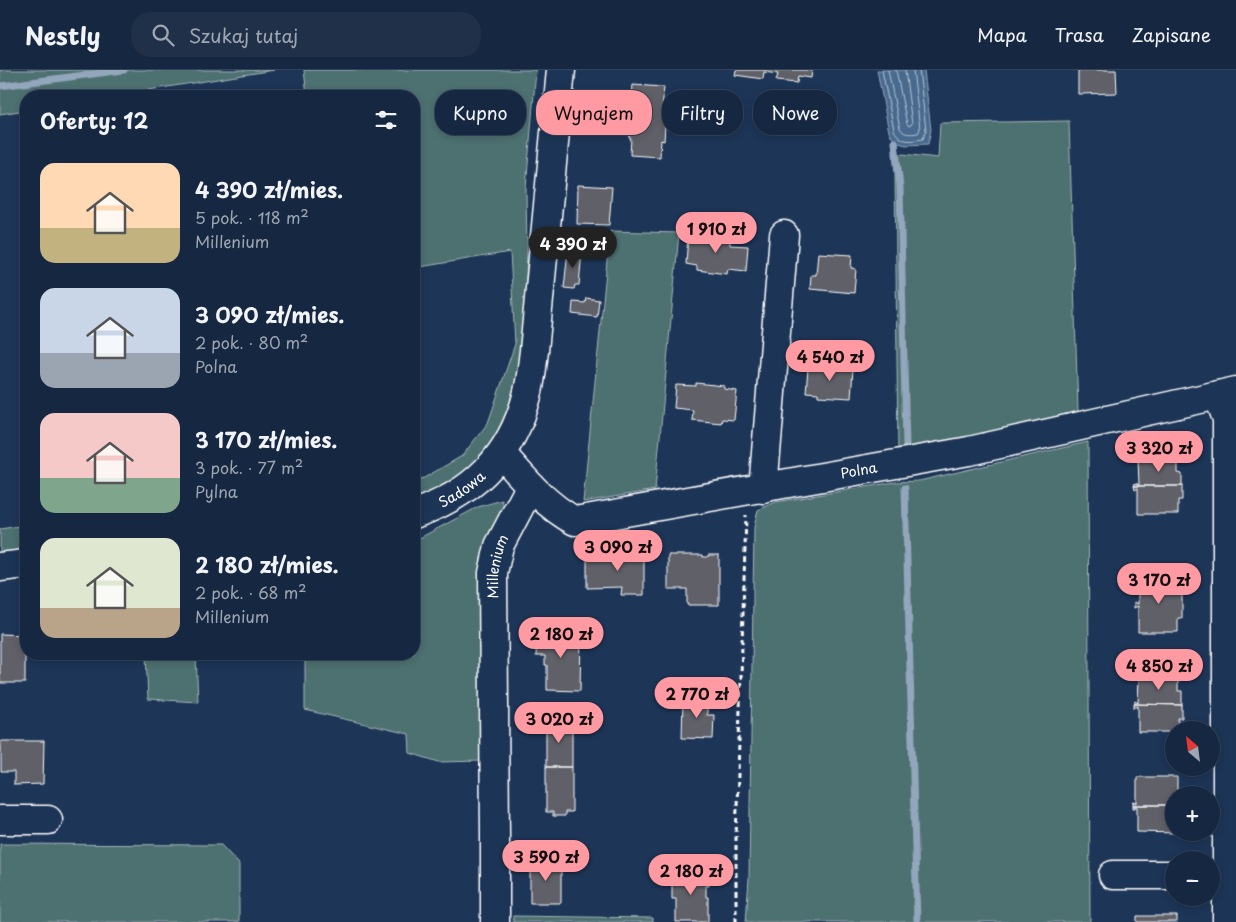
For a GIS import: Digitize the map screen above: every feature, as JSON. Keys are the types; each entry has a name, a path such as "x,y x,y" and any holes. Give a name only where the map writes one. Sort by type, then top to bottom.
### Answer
{"street":[{"path":"502,454 520,419 528,395 531,377 561,70"},
{"path":"755,490 784,235"},
{"path":"1227,393 1225,875 1227,922"},
{"name":"Polna","path":"502,454 530,487 560,513 576,521 970,451 1227,393"},
{"name":"Sadowa","path":"420,512 436,506 466,488 492,467 502,454"},
{"name":"Millenium","path":"495,922 493,573 499,546 530,487"},
{"path":"0,567 20,565"},
{"path":"0,820 48,820"},
{"path":"1114,875 1165,875"}],"path":[{"path":"736,922 738,780 755,490"}],"green space":[{"path":"0,70 274,70 149,90 20,90 20,111 0,114"},
{"path":"304,70 536,70 526,188 527,253 523,345 514,393 495,439 467,473 430,497 420,500 420,479 462,456 488,423 515,344 510,252 420,267 420,90 306,90"},
{"path":"1069,121 1078,411 898,456 895,173 893,153 938,158 940,123"},
{"path":"610,231 679,233 655,490 583,502"},
{"path":"1088,442 1090,922 746,922 749,878 754,527 758,510 776,502 895,482 919,481"},
{"path":"502,500 506,515 483,761 439,762 410,753 409,734 305,710 305,660 420,660 420,538 478,507"},
{"path":"20,526 20,552 0,554 0,529"},
{"path":"146,660 196,660 198,702 148,699"},
{"path":"0,844 221,845 239,864 239,922 0,922"},
{"path":"513,916 653,918 653,922 513,922"}],"water":[{"path":"877,70 924,70 931,130 928,144 906,145 895,142 889,132"}],"building":[{"path":"736,70 812,70 811,78 798,76 797,83 776,81 778,74 764,72 763,79 735,75"},
{"path":"1078,70 1116,70 1117,93 1078,94"},
{"path":"633,85 664,87 662,90 662,135 664,135 664,141 661,140 660,157 630,155 631,138 629,138 629,135 652,135 652,90 633,90"},
{"path":"578,185 612,187 609,225 577,224"},
{"path":"700,233 730,236 730,245 748,246 746,271 728,269 727,274 697,270 697,266 686,264 688,235 700,236"},
{"path":"568,250 582,251 579,285 575,285 574,289 564,288"},
{"path":"818,253 852,255 851,268 856,269 854,293 810,289 811,275 816,275"},
{"path":"586,298 599,300 597,317 572,314 573,302 585,303"},
{"path":"820,365 853,369 851,398 818,396 818,393 806,392 808,368 820,369"},
{"path":"696,383 724,386 724,389 737,391 734,420 722,419 721,423 692,420 693,410 674,408 676,385 696,386"},
{"path":"1138,459 1178,459 1178,473 1182,474 1182,486 1134,486 1135,483 1139,485"},
{"path":"1134,486 1182,486 1182,500 1178,500 1178,514 1138,514 1138,488 1135,490"},
{"path":"621,549 644,549 644,595 621,595 622,587 587,588 587,556 620,557"},
{"path":"668,555 703,555 703,557 708,557 708,555 719,555 719,605 687,605 687,589 668,589"},
{"path":"1138,578 1178,578 1178,592 1182,592 1182,618 1178,618 1178,632 1138,632 1138,606 1134,608 1134,602 1138,604"},
{"path":"537,629 561,630 561,633 581,633 580,691 547,690 545,656 536,656"},
{"path":"0,634 20,635 20,660 25,660 25,683 0,683"},
{"path":"1139,677 1178,677 1178,691 1182,691 1182,705 1134,704 1135,701 1138,703"},
{"path":"683,698 714,698 714,701 707,701 707,715 714,715 713,739 682,738"},
{"path":"1134,704 1182,705 1182,718 1178,718 1178,721 1165,721 1165,732 1138,732 1138,706 1134,708"},
{"path":"554,718 565,718 565,722 572,722 572,767 546,767 546,722 554,722"},
{"path":"1,741 44,741 43,784 14,785 14,772 1,772"},
{"path":"546,767 572,767 572,812 565,812 565,816 553,816 553,812 546,812"},
{"path":"1137,777 1177,777 1177,786 1165,786 1165,805 1133,805 1133,802 1137,803"},
{"path":"1133,805 1165,805 1165,833 1137,832 1137,807 1133,808"},
{"path":"530,861 561,861 561,903 530,903"},
{"path":"677,870 709,870 709,886 706,886 708,922 676,922 676,899 672,899 672,883 676,883"},
{"path":"1137,916 1177,916 1177,922 1137,922"}],"waterway":[{"path":"0,86 124,70"},
{"path":"895,142 900,187 906,446"},
{"path":"905,488 917,922"}]}
